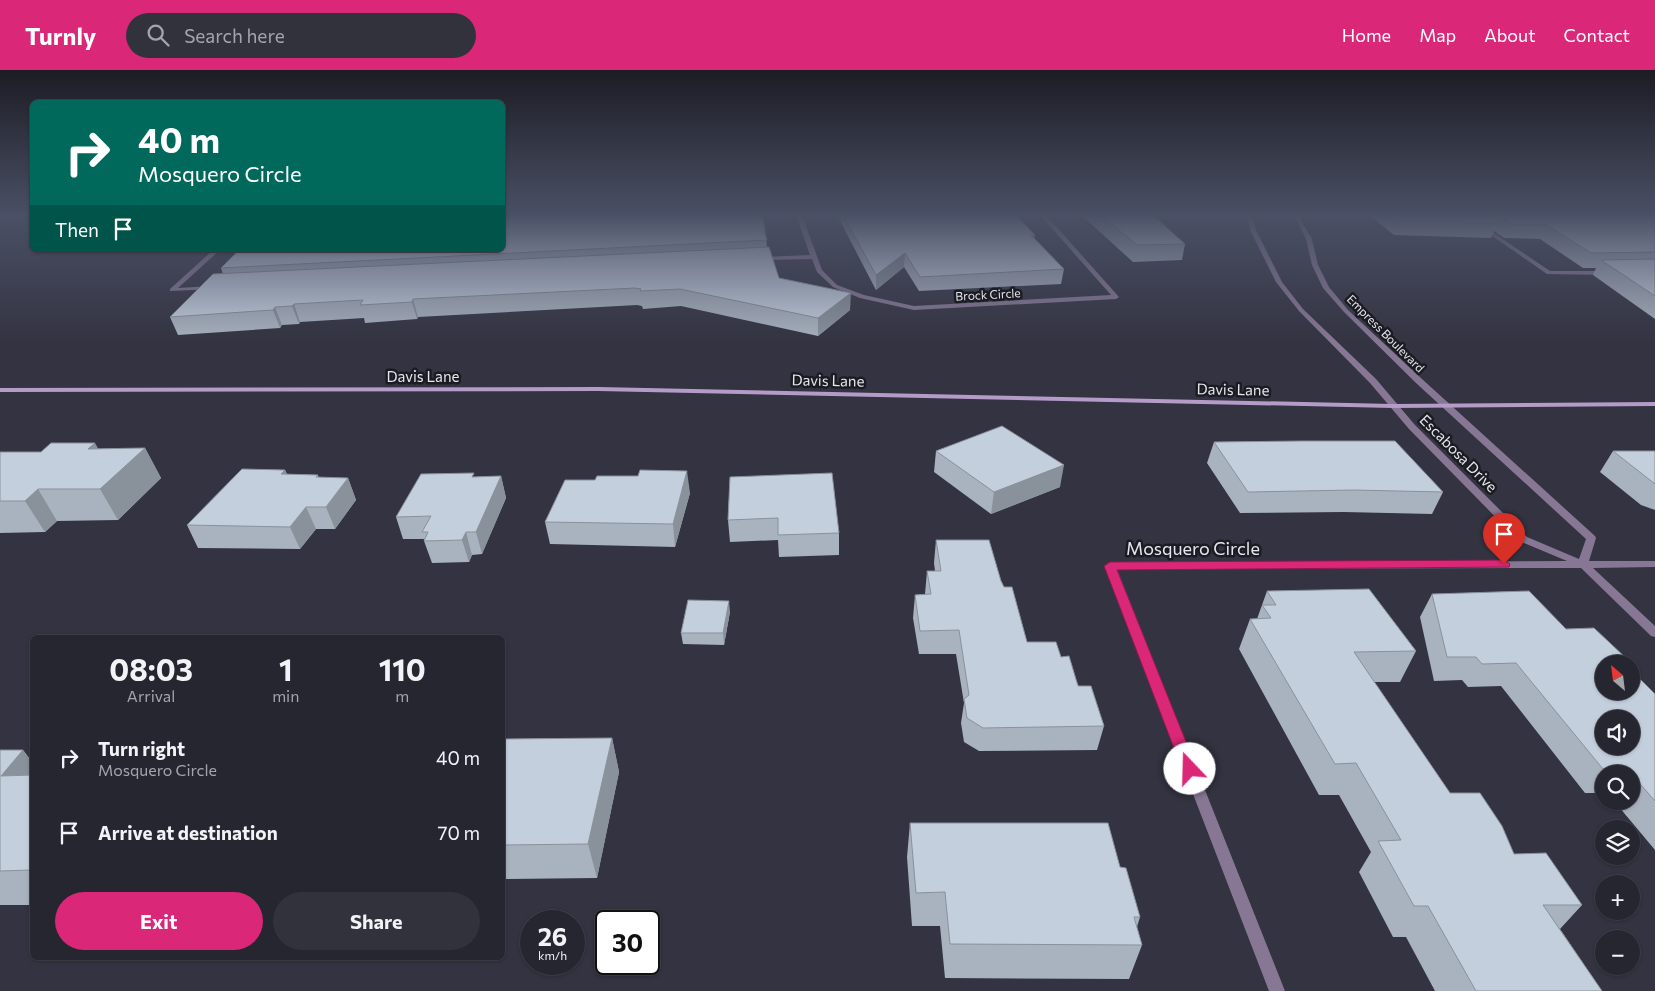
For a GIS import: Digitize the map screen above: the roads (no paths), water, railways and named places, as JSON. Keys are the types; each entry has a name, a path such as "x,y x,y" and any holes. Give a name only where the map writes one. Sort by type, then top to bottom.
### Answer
{"street":[{"path":"208,258 172,290 222,288"},
{"path":"751,260 793,258"},
{"name":"Brock Circle","path":"814,258 819,271 825,279 845,291 888,304 914,308 1116,297 1081,258"},
{"path":"1267,258 1279,282 1301,310 1373,381 1393,406"},
{"name":"Empress Boulevard","path":"1314,258 1326,288 1346,311 1446,406"},
{"path":"1527,258 1549,273 1618,273"},
{"name":"Davis Lane","path":"0,390 598,389 1393,406 1655,404"},
{"name":"Escabosa Drive","path":"1393,406 1523,539 1583,564 1655,633"},
{"name":"Escabosa Drive","path":"1446,406 1591,538 1583,564"},
{"path":"1583,564 1655,564"},
{"name":"Mosquero Circle","path":"1277,991 1110,566 1583,564"}]}
